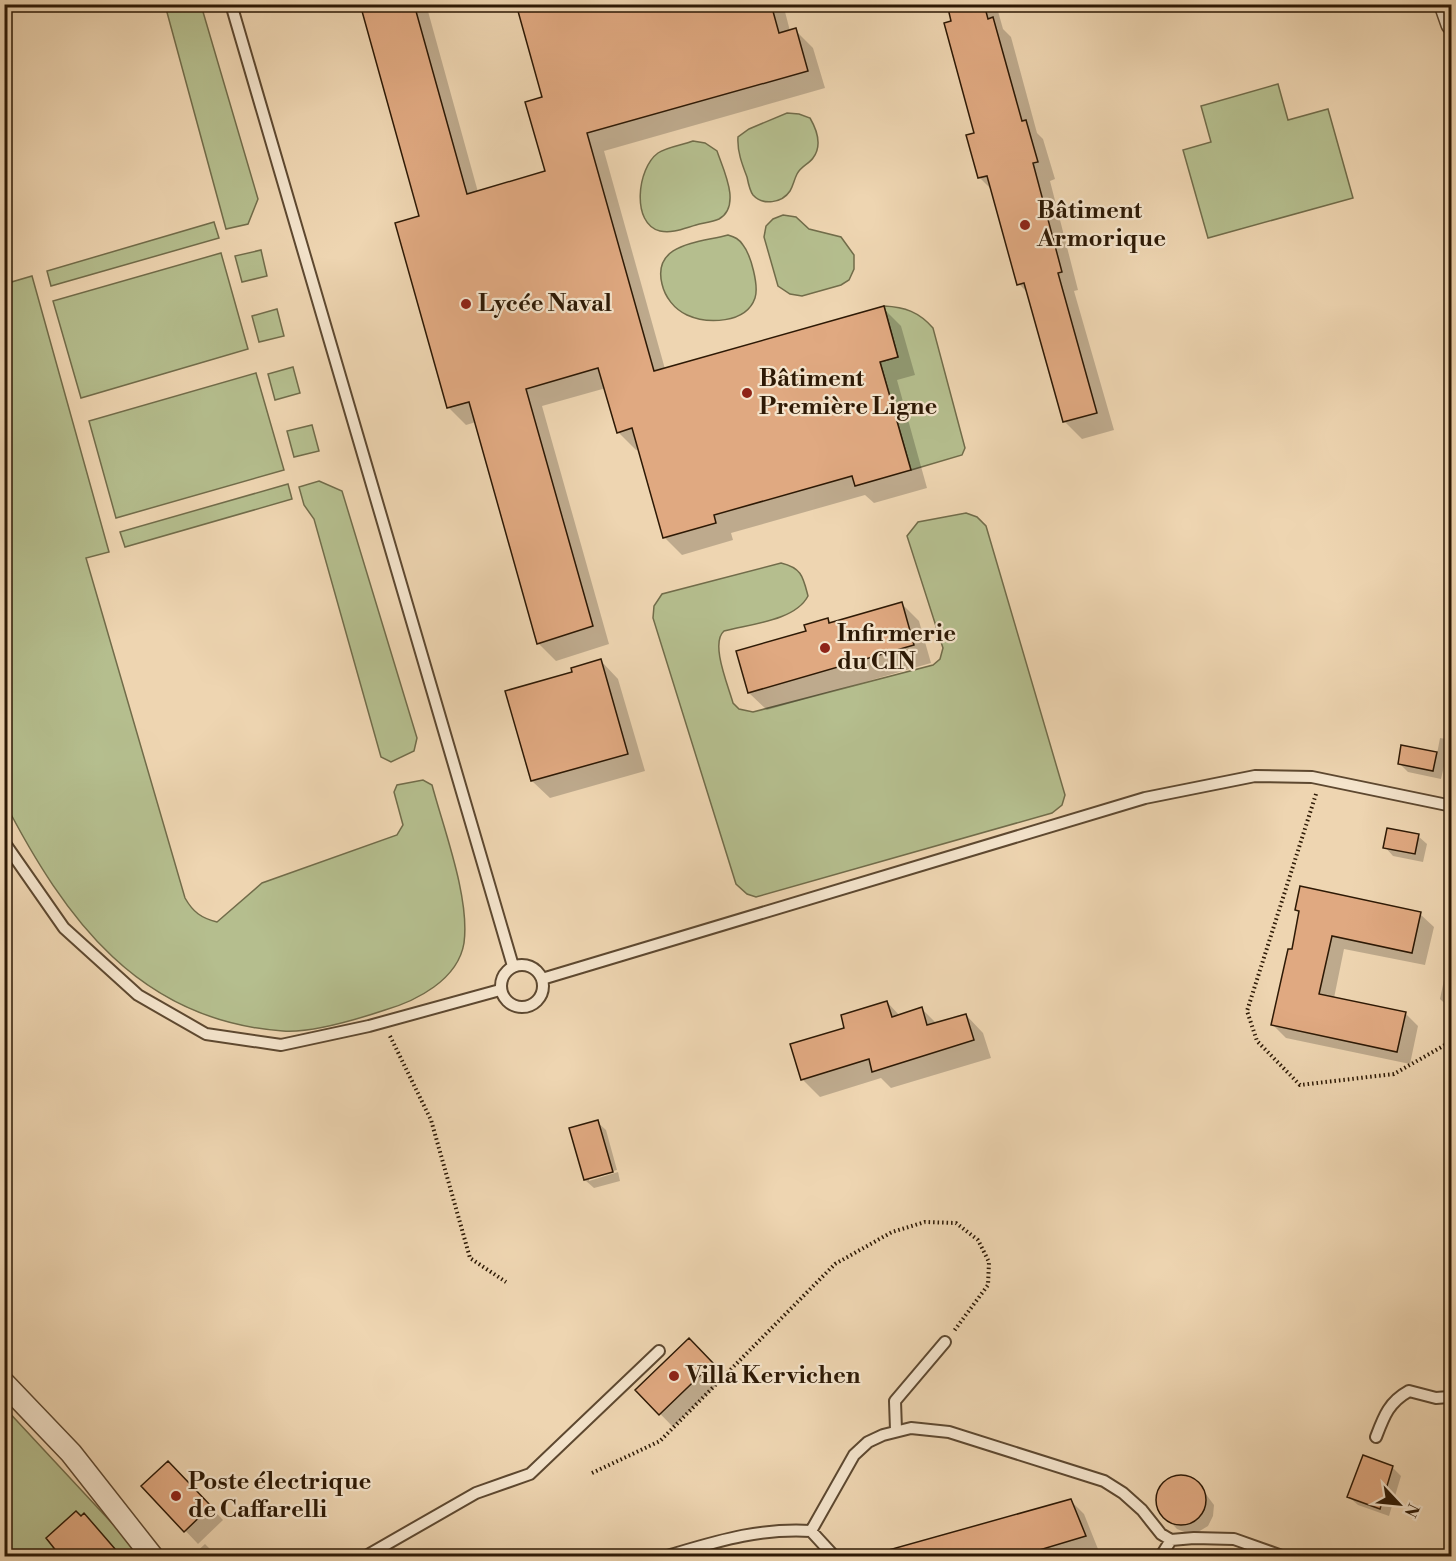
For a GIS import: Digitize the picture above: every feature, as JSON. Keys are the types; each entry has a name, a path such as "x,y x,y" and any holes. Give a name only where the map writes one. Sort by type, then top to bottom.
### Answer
{"street":[{"path":"1445,4 1452,24"},
{"path":"8,1387 71,1453 152,1557"}],"lane":[{"path":"231,4 513,966"},
{"path":"543,980 1145,798 1255,776 1320,779 1452,806"},
{"path":"4,842 64,928 138,995 206,1034 281,1045 383,1022 500,990"},
{"path":"528,965 534,968 543,980 542,993 534,1004 527,1007 513,1006 503,997 500,990 503,976 513,966 528,965"},
{"path":"896,1430 895,1401 945,1342"},
{"path":"366,1557 476,1493 530,1474 659,1351"},
{"path":"1376,1437 1394,1399 1409,1391 1436,1398 1452,1394"},
{"path":"811,1532 854,1455 868,1442 896,1430 911,1428 949,1432 1104,1481 1123,1492 1142,1510 1161,1534 1171,1540 1234,1539 1282,1557"},
{"path":"667,1557 755,1532 777,1529 811,1532 834,1557"},
{"path":"1161,1557 1171,1540"}],"path":[{"path":"1320,779 1247,1011 1257,1041 1300,1085 1394,1074 1452,1041"},
{"path":"383,1022 431,1120 470,1258 506,1282"},
{"path":"592,1473 660,1441 695,1409 835,1264 892,1232 925,1222 956,1224 978,1240 989,1262 988,1285 945,1342"}],"green space":[{"path":"165,5 201,5 258,199 248,224 226,229"},
{"path":"1278,84 1288,120 1328,109 1353,198 1208,238 1183,150 1211,142 1201,106"},
{"path":"787,113 810,118 818,143 816,153 799,171 787,195 772,202 762,201 753,195 750,189 739,152 738,137 749,129"},
{"path":"693,141 705,143 717,151 729,187 729,205 726,213 719,219 674,231 660,231 644,218 641,207 640,195 645,171 658,153"},
{"path":"783,215 796,217 809,229 841,237 854,255 854,269 849,280 841,285 802,296 790,294 778,286 764,237 766,226 773,219"},
{"path":"214,222 219,238 51,286 47,271"},
{"path":"728,235 737,238 746,250 755,279 755,298 743,313 725,320 705,320 687,315 671,302 663,289 661,270 664,260 680,247"},
{"path":"261,250 267,276 242,282 235,256"},
{"path":"221,253 248,349 81,398 53,301"},
{"path":"5,275 8,283 32,276 109,552 86,558 185,898 198,914 217,922 262,883 397,835 403,825 394,792 397,785 423,780 432,785 449,843 460,885 465,925 464,943 453,968 445,978 422,995 397,1006 334,1025 294,1031 232,1023 187,1007 148,985 112,957 81,923 53,885 28,844 4,801"},
{"path":"884,306 911,311 933,328 965,448 962,455 911,470 880,362 898,357"},
{"path":"277,309 284,336 259,342 252,316"},
{"path":"293,367 300,393 275,400 268,374"},
{"path":"256,373 284,470 116,518 89,421"},
{"path":"312,425 319,451 294,457 287,431"},
{"path":"319,481 342,491 417,738 414,751 391,762 381,757 314,519 304,505 299,487"},
{"path":"288,484 292,499 125,547 120,532"},
{"path":"966,513 977,517 986,526 1065,795 1062,805 1052,813 756,897 747,894 736,884 653,618 654,606 662,594 781,563 800,574 808,596 802,604 783,616 724,631 720,637 721,665 733,703 739,709 753,712 933,665 940,659 943,648 907,536 918,522"},
{"path":"4,1407 141,1556 10,1556 4,1550"}],"building":[{"name":"Bâtiment Première Ligne","path":"360,4 414,4 467,194 545,171 525,102 542,97 516,4 771,4 779,33 796,28 808,71 587,133 654,371 884,306 898,357 880,362 911,470 855,486 852,476 714,515 716,523 663,538 632,428 617,433 598,368 526,389 593,626 537,644 469,402 447,408 395,223 419,216"},
{"name":"Bâtiment Armorique","path":"947,4 984,4 988,19 993,17 1022,121 1026,120 1038,162 1033,163 1062,272 1058,273 1097,413 1063,422 1024,283 1017,285 987,176 978,178 966,135 974,133 944,23 951,21"},
{"name":"Infirmerie du CIN","path":"902,602 914,645 748,693 736,651 806,631 804,625 828,618 829,623"},
{"path":"601,659 628,754 531,781 505,691 572,672 571,668"},
{"path":"1401,745 1437,752 1433,771 1398,764"},
{"path":"1387,828 1419,834 1415,854 1383,848"},
{"path":"1300,886 1421,912 1412,953 1332,936 1319,994 1406,1012 1397,1052 1271,1025 1288,949 1292,949 1299,911 1295,910"},
{"path":"887,1001 892,1017 922,1007 927,1025 966,1014 974,1040 872,1072 869,1059 801,1080 790,1044 844,1028 841,1015"},
{"path":"598,1120 613,1172 584,1180 569,1128"},
{"name":"Villa Kervichen","path":"689,1338 713,1363 659,1415 635,1390"},
{"path":"1363,1455 1393,1466 1380,1509 1347,1497"},
{"name":"Poste électrique de Caffarelli","path":"168,1461 211,1506 184,1532 141,1486"},
{"path":"1181,1475 1195,1479 1202,1486 1206,1500 1202,1514 1195,1521 1181,1525 1167,1521 1160,1514 1156,1500 1160,1486 1167,1479"},
{"path":"1071,1499 1086,1536 1016,1557 886,1557 885,1551"},
{"path":"76,1511 81,1516 84,1513 122,1557 61,1557 46,1538"}],"place":[{"name":"Bâtiment Armorique","path":"1025,225"},
{"name":"Lycée Naval","path":"466,304"},
{"name":"Bâtiment Première Ligne","path":"747,393"},
{"name":"Infirmerie du CIN","path":"825,648"},
{"name":"Villa Kervichen","path":"674,1376"},
{"name":"Poste électrique de Caffarelli","path":"176,1496"}]}
